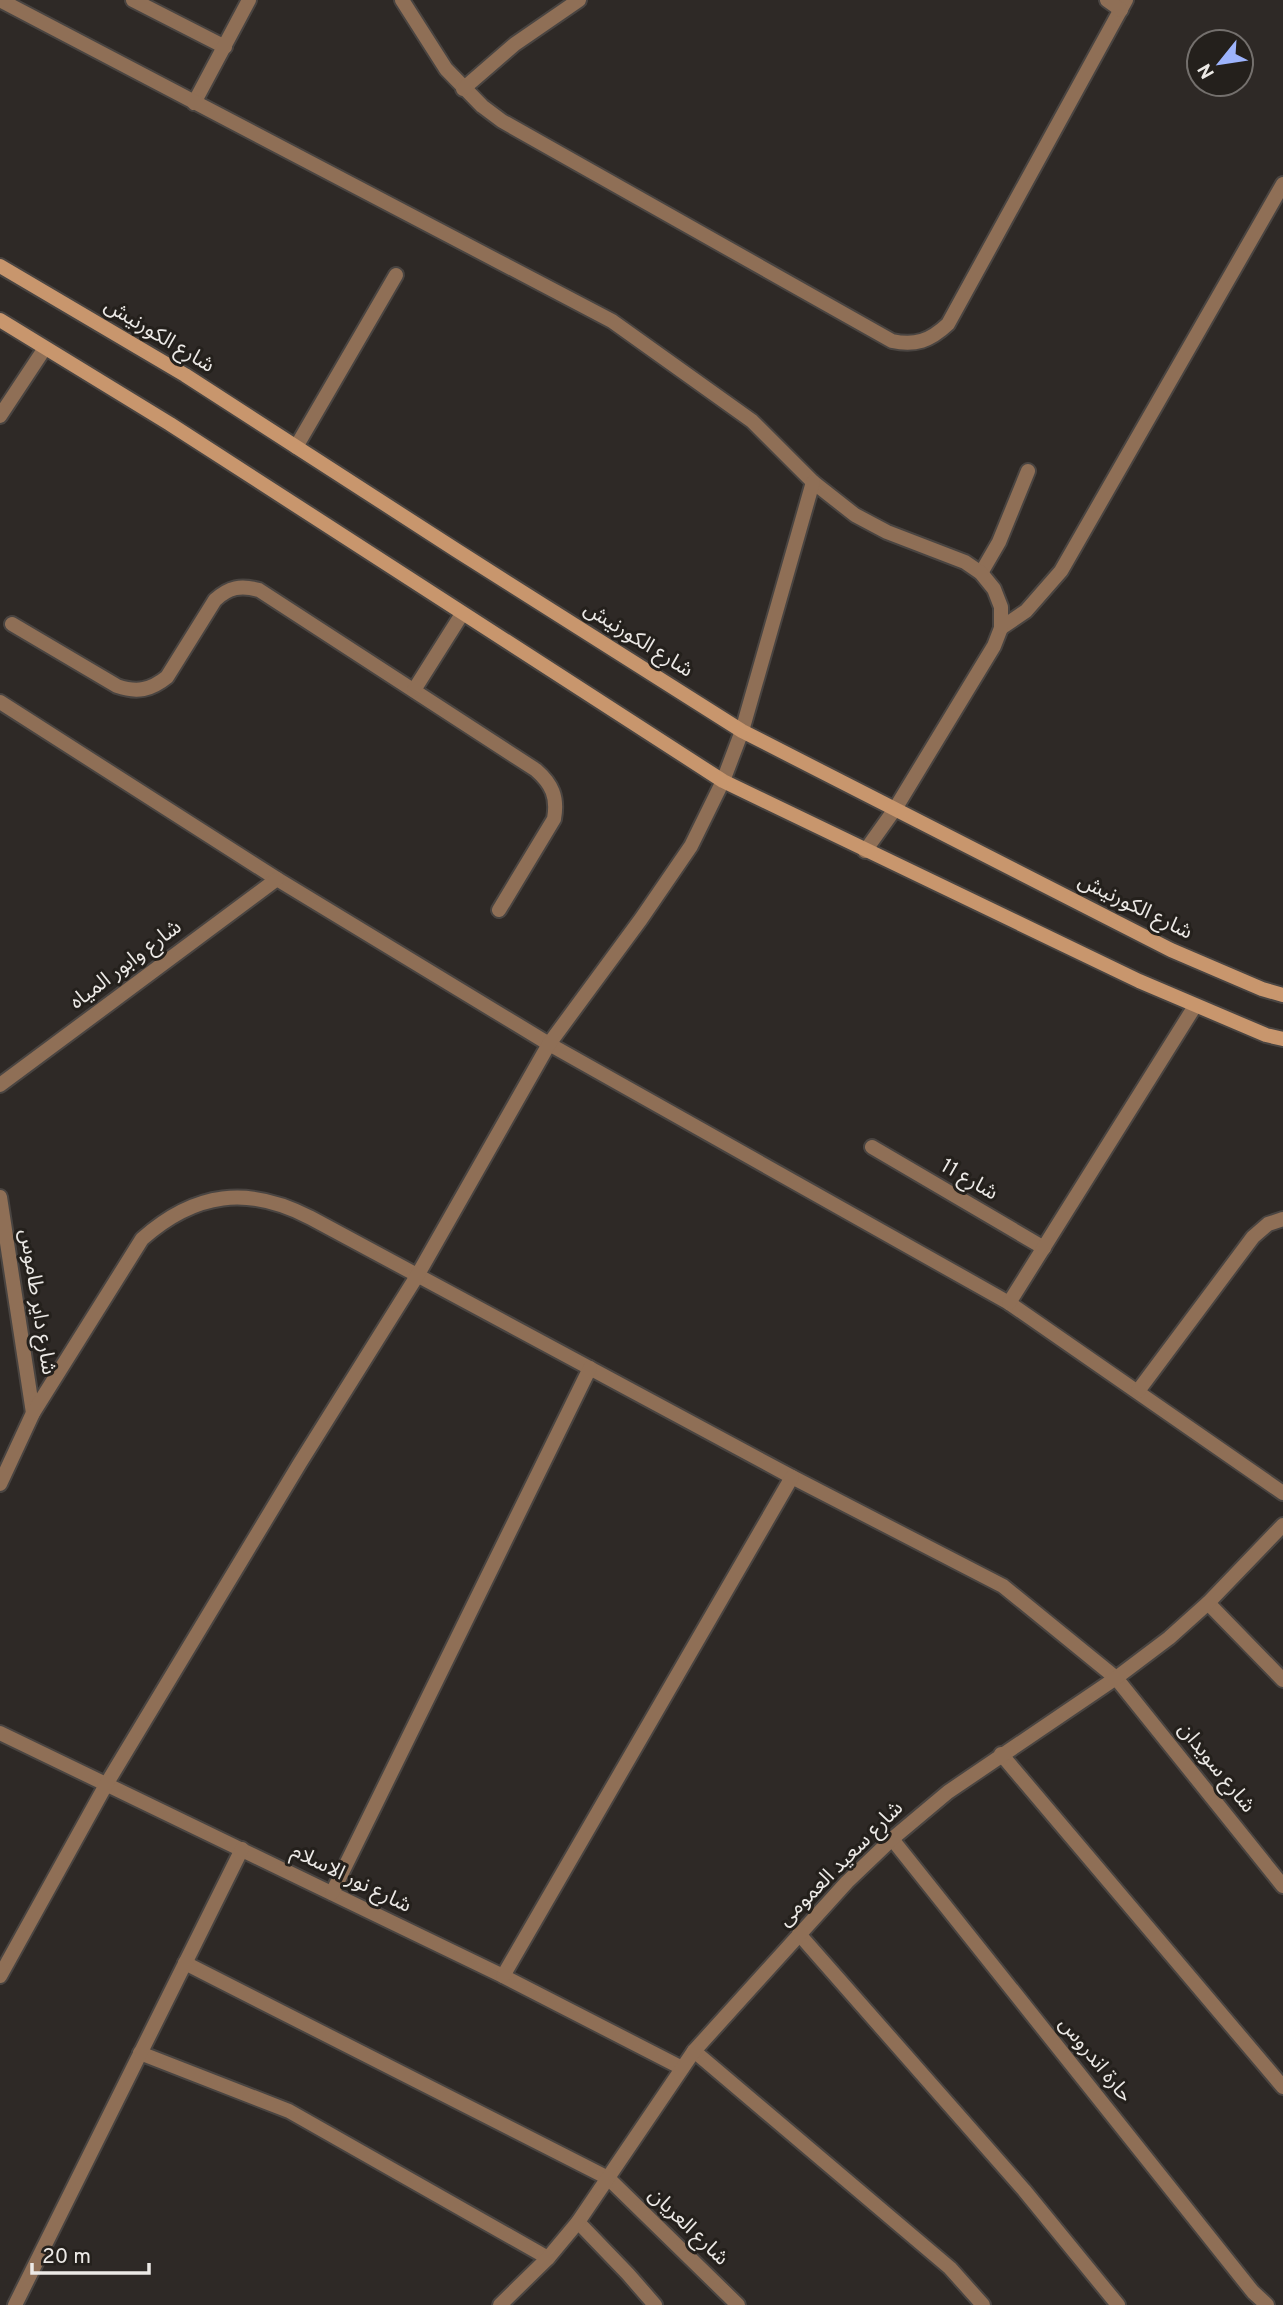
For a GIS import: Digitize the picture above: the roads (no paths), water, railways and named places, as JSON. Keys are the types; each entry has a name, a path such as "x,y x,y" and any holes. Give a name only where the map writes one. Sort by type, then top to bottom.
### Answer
{"main road":[{"name":"شارع الكورنيش","path":"0,266 185,375 742,730 1171,950 1262,989 1283,995"},
{"path":"0,320 170,424 723,782 1195,1006 1266,1035 1283,1039"}],"street":[{"path":"0,0 612,321 752,421 813,482 855,515 887,532 965,562 981,573 994,589 1001,607 1001,628 994,646 895,809 865,851"},
{"path":"133,0 225,47"},
{"path":"194,103 249,0"},
{"path":"401,0 446,69 463,89 514,128 892,341 907,344 929,339 947,324 1123,5 1107,0"},
{"path":"463,89 515,44 579,0"},
{"path":"1001,628 1026,611 1061,571 1283,184"},
{"path":"296,447 396,275"},
{"path":"0,416 45,348"},
{"path":"981,573 999,542 1028,471"},
{"path":"0,1976 107,1783 300,1462 417,1276 550,1044 642,919 691,846 723,782 742,730 813,482"},
{"path":"12,624 117,686 130,691 144,690 167,677 215,600 224,592 235,587 258,590 547,779 554,791 554,819 499,909"},
{"path":"414,690 462,614"},
{"path":"0,702 276,879 550,1044 1009,1303 1283,1493"},
{"name":"شارع وابور المياه","path":"0,1085 276,879"},
{"path":"1009,1303 1195,1006"},
{"name":"شارع 11","path":"872,1147 1044,1248"},
{"name":"شارع داير طاموس","path":"0,1197 33,1413"},
{"name":"شارع سويدان","path":"0,1484 33,1413 142,1239 181,1210 204,1202 238,1197 271,1201 301,1213 792,1477 1003,1586 1116,1678 1283,1886"},
{"path":"1138,1391 1253,1237 1268,1224 1283,1219"},
{"path":"332,1893 590,1368"},
{"path":"503,1976 792,1477"},
{"name":"شارع سعيد العمومى","path":"499,2305 548,2258 578,2222 694,2051 847,1882 892,1839 948,1792 1116,1678 1169,1637 1208,1603 1283,1525"},
{"path":"1208,1603 1283,1680"},
{"name":"شارع نور الاسلام","path":"0,1733 503,1976 682,2068"},
{"path":"1001,1754 1283,2087"},
{"name":"حارة اندروس","path":"892,1839 1267,2305"},
{"path":"15,2305 242,1849"},
{"path":"799,1934 1024,2190 1118,2305"},
{"name":"شارع العريان","path":"185,1963 608,2178 738,2305"},
{"path":"694,2051 950,2269 983,2305"},
{"path":"140,2053 289,2111 548,2258"},
{"path":"578,2222 655,2305"}]}
